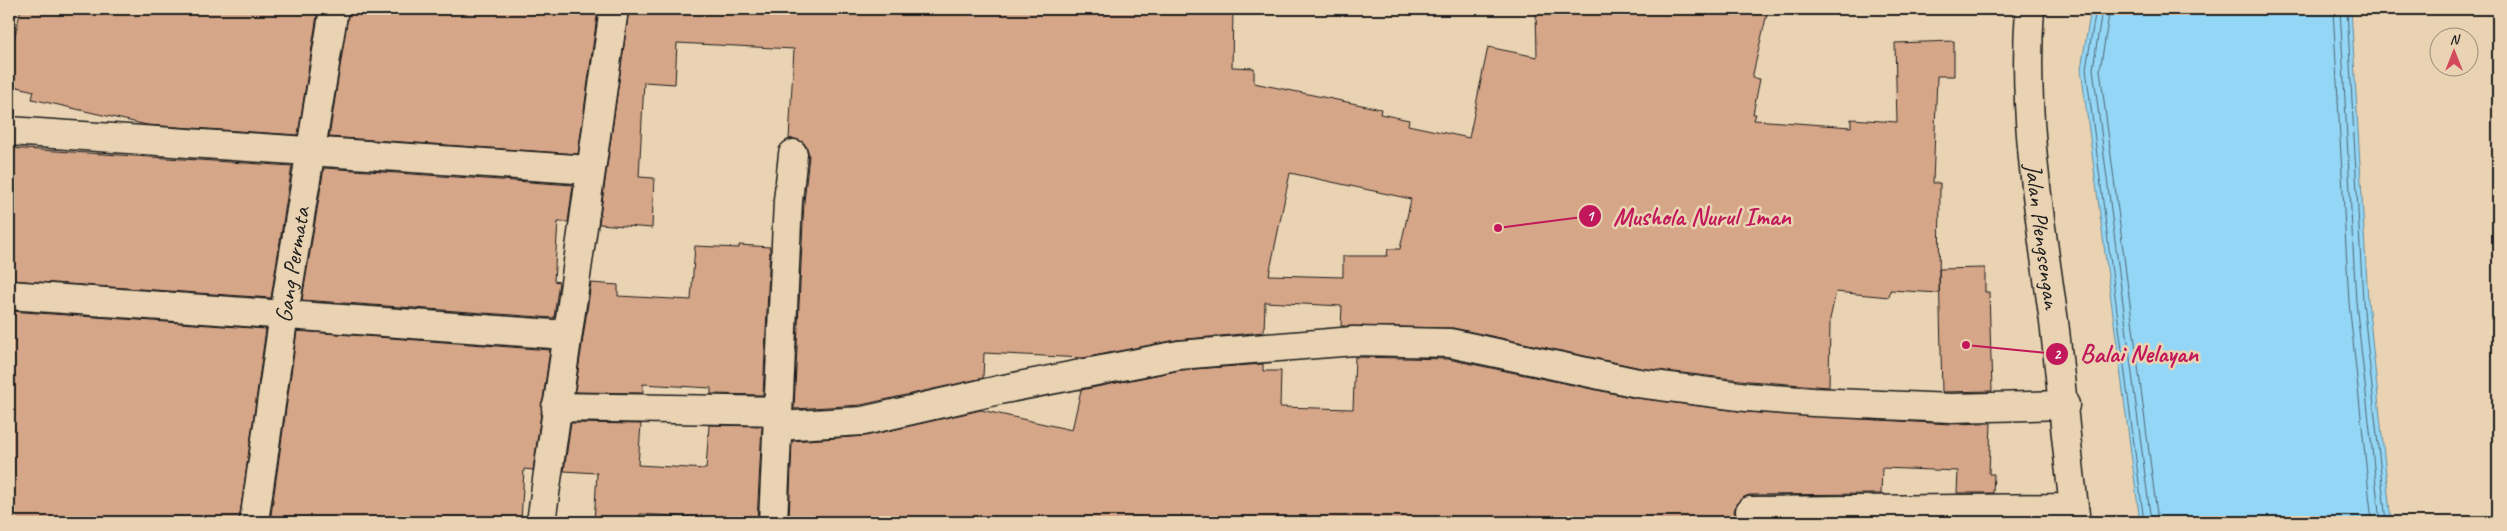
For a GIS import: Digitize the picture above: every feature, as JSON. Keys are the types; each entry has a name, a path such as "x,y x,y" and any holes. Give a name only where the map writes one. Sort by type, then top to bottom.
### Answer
{"street":[{"name":"Gang Permata","path":"254,522 309,150 334,9"},
{"path":"541,522 566,335 614,9"},
{"name":"Jalan Plengsengan","path":"2030,9 2030,128 2064,405 2075,515"},
{"path":"9,131 590,170"},
{"path":"773,522 788,201 793,154"},
{"path":"9,295 566,335"},
{"path":"556,407 778,419 863,421 999,390 1179,355 1354,341 1450,342 1638,383 1747,397 1951,408 2064,405"},
{"path":"1750,511 2075,515"}],"water":[{"path":"2091,9 2351,9 2368,301 2391,522 2140,522 2081,69"}],"building":[{"path":"21,9 318,9 298,135 147,125 32,99 34,91 9,85 9,60"},
{"path":"349,9 598,9 578,154 329,137"},
{"path":"629,9 809,9 921,14 922,9 1233,9 1232,67 1254,68 1254,83 1381,109 1380,114 1409,120 1408,125 1469,138 1488,47 1537,57 1536,9 1768,9 1752,78 1760,79 1753,114 1756,114 1754,120 1851,127 1851,119 1897,122 1895,43 1954,41 1954,76 1937,76 1933,183 1940,183 1939,293 1890,290 1889,297 1836,292 1830,319 1829,387 1749,381 1641,368 1453,328 1341,326 1342,306 1265,302 1264,332 1176,340 1083,358 984,353 983,378 861,405 794,409 804,202 809,156 803,142 789,139 794,49 677,43 675,84 644,82 639,177 654,178 652,228 599,224","holes":["1290,173 1411,199 1400,249 1388,249 1387,256 1343,256 1343,277 1269,275"]},
{"path":"9,148 292,166 271,298 9,280"},
{"path":"324,168 573,185 568,222 558,222 554,281 559,282 554,318 302,300"},
{"path":"739,245 770,247 763,395 711,394 711,388 643,384 643,393 575,392 591,283 618,285 618,296 691,300 695,246 739,248"},
{"path":"1985,268 1985,292 1989,292 1992,391 1942,392 1939,269"},
{"path":"9,311 266,329 239,522 9,522"},
{"path":"297,331 550,350 533,470 524,469 521,522 270,522"},
{"path":"1355,357 1448,359 1635,398 1745,412 1950,424 1991,423 1989,474 1994,474 1993,493 1957,493 1958,471 1882,468 1881,494 1749,495 1742,498 1736,504 1734,512 1740,522 789,522 792,441 866,436 981,410 1072,430 1081,390 1181,370 1263,364 1263,371 1281,371 1280,407 1353,409"},
{"path":"571,423 641,424 638,465 706,469 709,425 762,426 757,521 640,514 640,522 594,522 597,473 564,471"}],"place":[{"name":"Mushola Nurul Iman","path":"1498,228"},
{"name":"Balai Nelayan","path":"1966,345"}]}
